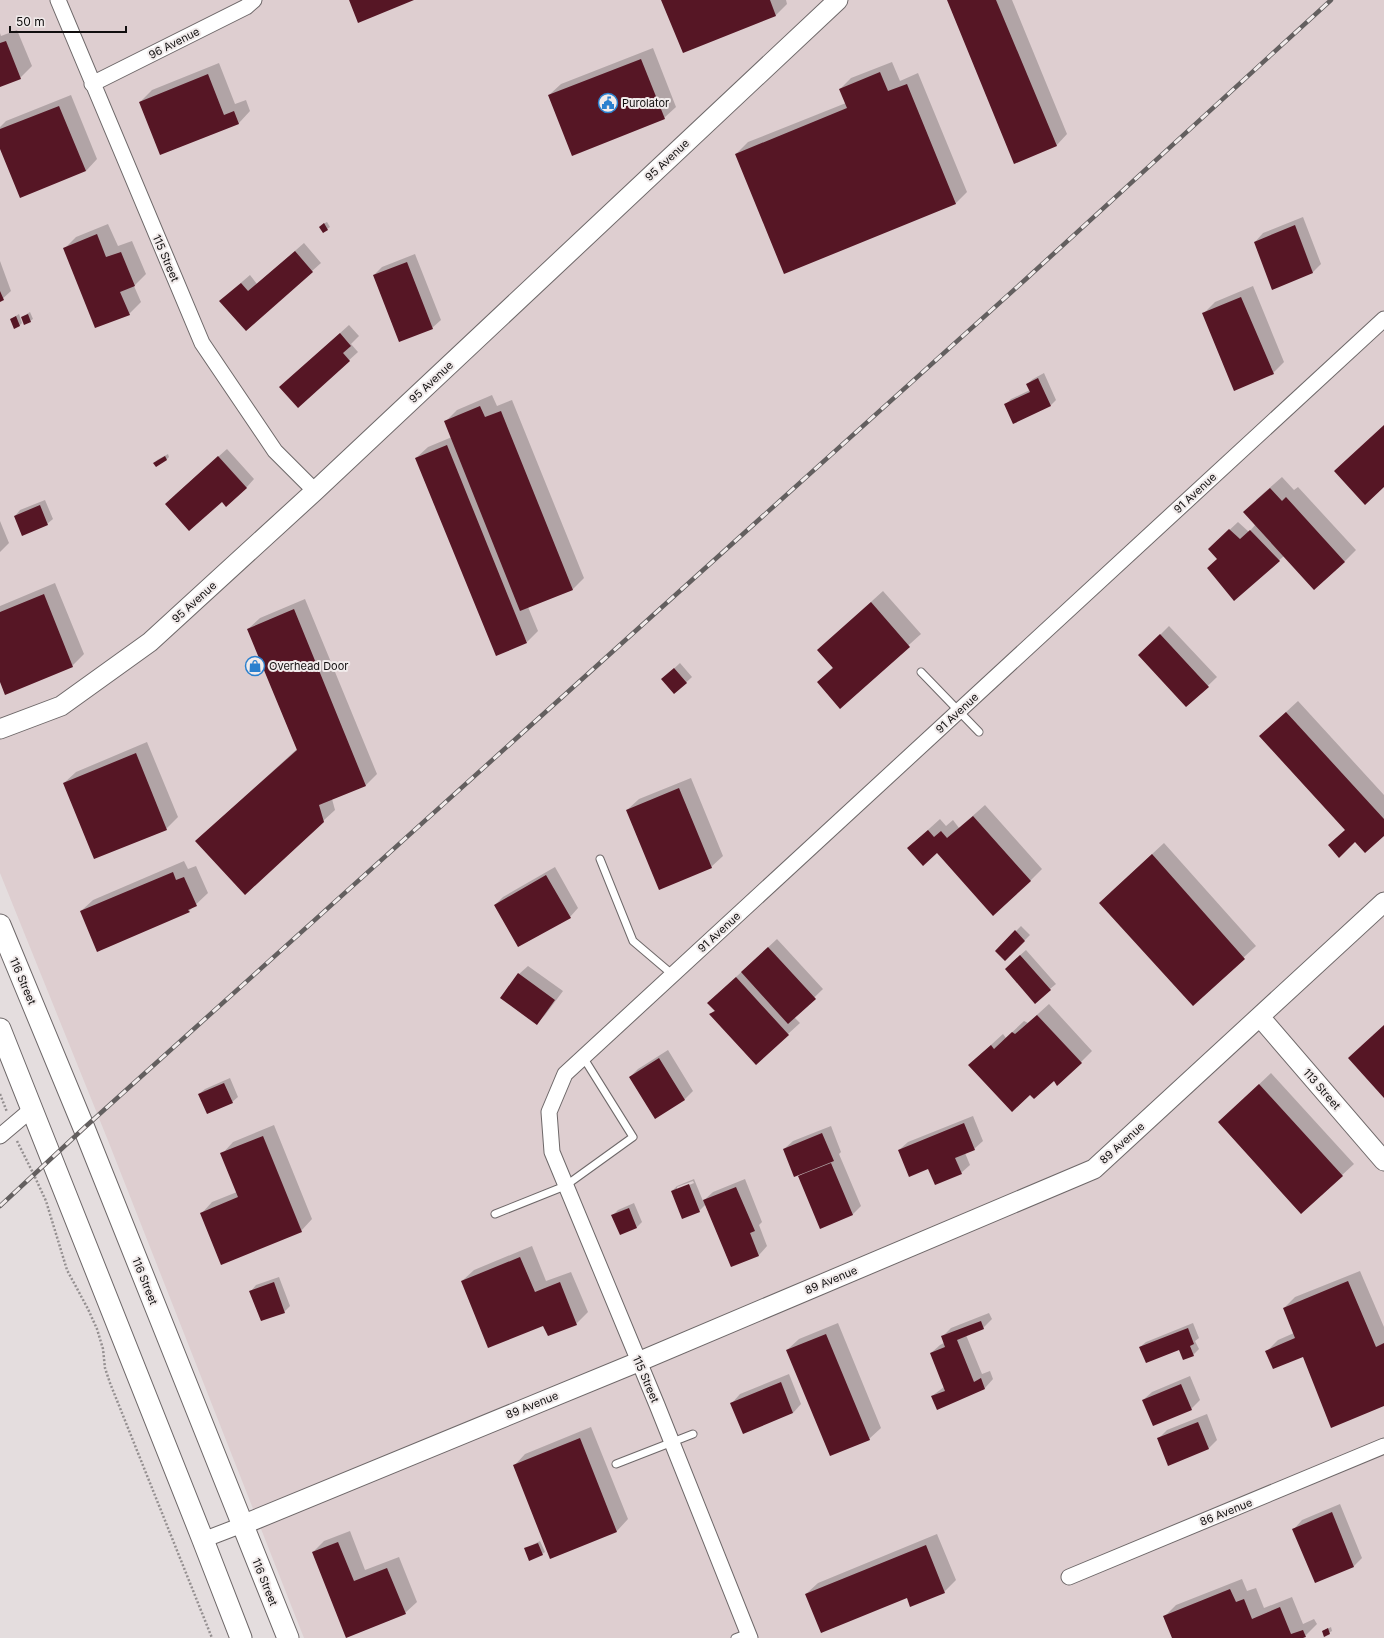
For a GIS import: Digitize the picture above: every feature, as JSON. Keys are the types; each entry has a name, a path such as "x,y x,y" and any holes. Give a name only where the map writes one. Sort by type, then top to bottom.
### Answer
{"main road":[{"name":"116 Street","path":"0,925 84,1128 288,1638"},
{"path":"0,1029 241,1638"}],"street":[{"name":"115 Street","path":"58,0 202,343 275,451 315,491"},
{"name":"96 Avenue","path":"92,84 246,7 254,0"},
{"name":"95 Avenue","path":"0,729 61,706 150,642 315,491 838,0"},
{"name":"91 Avenue","path":"550,1119 549,1112 565,1074 1384,319"},
{"name":"89 Avenue","path":"203,1540 638,1362 1094,1169 1384,902"},
{"name":"113 Street","path":"1260,1017 1384,1161"},
{"path":"0,1136 12,1124 32,1109"},
{"name":"115 Street","path":"550,1119 552,1152 672,1443 744,1636"},
{"name":"86 Avenue","path":"1069,1577 1384,1446"}],"lane":[{"path":"921,672 979,732"},
{"path":"600,859 633,941 673,975"},
{"path":"495,1214 565,1186 633,1137 583,1057"},
{"path":"616,1464 693,1434"}],"path":[{"path":"0,1094 12,1124 18,1145 46,1201 67,1270 97,1329 103,1349 105,1368 110,1383 212,1638"}],"shaded area":[{"path":"0,0 1384,0 1384,1638 304,1638 107,1138 0,873"}],"building":[{"path":"349,0 414,0 358,23"},
{"path":"661,0 770,0 776,16 683,53"},
{"path":"947,0 996,0 1057,146 1014,164"},
{"path":"6,41 21,79 0,87 0,43"},
{"path":"641,59 665,119 572,156 548,95"},
{"path":"880,72 888,91 907,84 956,204 784,274 735,154 847,108 839,89"},
{"path":"208,74 224,115 234,111 239,124 160,155 139,102"},
{"path":"59,106 86,171 20,198 0,149 0,129"},
{"path":"324,223 328,230 323,233 319,227"},
{"path":"1295,225 1313,273 1272,290 1254,242"},
{"path":"97,234 106,257 121,252 135,286 120,292 130,315 95,328 63,248"},
{"path":"295,251 313,272 246,331 219,301 241,283 248,291"},
{"path":"407,262 433,329 399,342 373,275"},
{"path":"0,291 4,300 0,302"},
{"path":"1241,297 1274,374 1234,391 1202,313"},
{"path":"28,314 31,322 24,325 21,317"},
{"path":"16,316 20,326 14,329 10,319"},
{"path":"340,333 351,346 343,353 350,361 298,408 279,387"},
{"path":"1038,378 1051,406 1013,424 1004,404 1030,392 1026,384"},
{"path":"480,406 485,417 501,411 573,590 520,611 444,421"},
{"path":"1384,425 1384,487 1365,505 1334,471"},
{"path":"447,445 527,643 496,656 415,458"},
{"path":"165,456 167,460 156,467 153,463"},
{"path":"218,456 247,488 226,507 222,502 189,531 165,504"},
{"path":"1270,488 1282,501 1286,497 1345,562 1314,590 1243,512"},
{"path":"40,505 48,525 22,536 14,516"},
{"path":"1229,529 1240,539 1250,530 1280,561 1234,601 1207,568 1217,559 1208,549"},
{"path":"44,594 73,667 5,695 0,682 0,612"},
{"path":"871,602 910,647 840,709 817,682 833,668 817,650"},
{"path":"294,609 366,786 319,805 324,822 245,895 195,841 297,750 247,629"},
{"path":"1160,634 1209,687 1186,707 1138,655"},
{"path":"674,668 687,683 674,694 661,679"},
{"path":"1286,712 1384,819 1384,836 1365,853 1355,842 1339,858 1328,845 1345,830 1259,736"},
{"path":"136,753 167,830 94,859 63,783"},
{"path":"679,788 712,868 659,890 626,810"},
{"path":"973,816 1031,881 993,916 937,853 923,866 907,848 928,830 934,837 941,831 947,838"},
{"path":"1152,854 1245,959 1193,1006 1099,903"},
{"path":"173,872 176,880 184,877 197,906 188,910 190,912 97,952 80,911"},
{"path":"546,875 571,918 518,947 494,905"},
{"path":"1015,930 1025,941 1005,961 995,951"},
{"path":"768,947 816,999 788,1024 741,972"},
{"path":"1020,955 1051,990 1035,1004 1005,969"},
{"path":"518,973 555,1000 537,1025 500,998"},
{"path":"736,977 789,1035 756,1065 709,1014 715,1011 707,1003"},
{"path":"1037,1015 1082,1063 1057,1086 1054,1081 1034,1099 1030,1095 1012,1112 968,1065 991,1045 994,1049 1012,1032 1015,1034"},
{"path":"1384,1025 1384,1098 1348,1058"},
{"path":"659,1058 685,1100 655,1119 629,1077"},
{"path":"224,1083 233,1103 207,1114 198,1094"},
{"path":"1259,1084 1343,1176 1301,1214 1218,1122"},
{"path":"964,1123 975,1150 955,1158 962,1174 935,1185 928,1169 909,1177 898,1150"},
{"path":"822,1133 834,1161 794,1177 783,1149"},
{"path":"263,1136 302,1232 221,1265 200,1213 238,1197 220,1153"},
{"path":"831,1163 853,1215 820,1229 798,1176"},
{"path":"689,1184 700,1212 682,1219 671,1191"},
{"path":"736,1187 755,1231 750,1233 759,1256 731,1267 703,1200"},
{"path":"629,1208 637,1228 620,1235 611,1215"},
{"path":"520,1257 535,1292 560,1282 577,1325 548,1336 543,1326 488,1348 461,1281"},
{"path":"1348,1281 1376,1347 1384,1343 1384,1406 1331,1428 1303,1357 1273,1369 1265,1351 1295,1338 1283,1308"},
{"path":"274,1282 285,1313 261,1321 249,1291"},
{"path":"981,1321 984,1329 957,1340 974,1382 981,1378 985,1389 937,1410 931,1396 945,1391 930,1353 945,1347 941,1336"},
{"path":"1188,1328 1194,1344 1190,1346 1194,1356 1183,1360 1179,1350 1146,1363 1139,1347"},
{"path":"826,1334 870,1440 830,1456 786,1350"},
{"path":"781,1382 793,1413 743,1434 730,1403"},
{"path":"1181,1384 1192,1410 1153,1426 1142,1400"},
{"path":"1198,1422 1209,1449 1168,1466 1157,1438"},
{"path":"580,1438 617,1532 550,1559 513,1465"},
{"path":"1332,1512 1354,1567 1315,1583 1292,1529"},
{"path":"338,1542 354,1581 387,1568 406,1614 346,1638 312,1552"},
{"path":"538,1543 543,1555 529,1561 524,1548"},
{"path":"926,1545 945,1593 910,1607 907,1598 821,1633 805,1594"},
{"path":"1230,1589 1236,1602 1244,1599 1252,1619 1280,1607 1291,1634 1303,1630 1306,1637 1172,1638 1163,1616"},
{"path":"1328,1628 1330,1634 1324,1637 1322,1631"}],"railway":[{"path":"0,1206 84,1128 1026,279 1331,0"}],"place":[{"name":"Purolator","path":"608,103"},
{"name":"Overhead Door","path":"255,666"}]}
